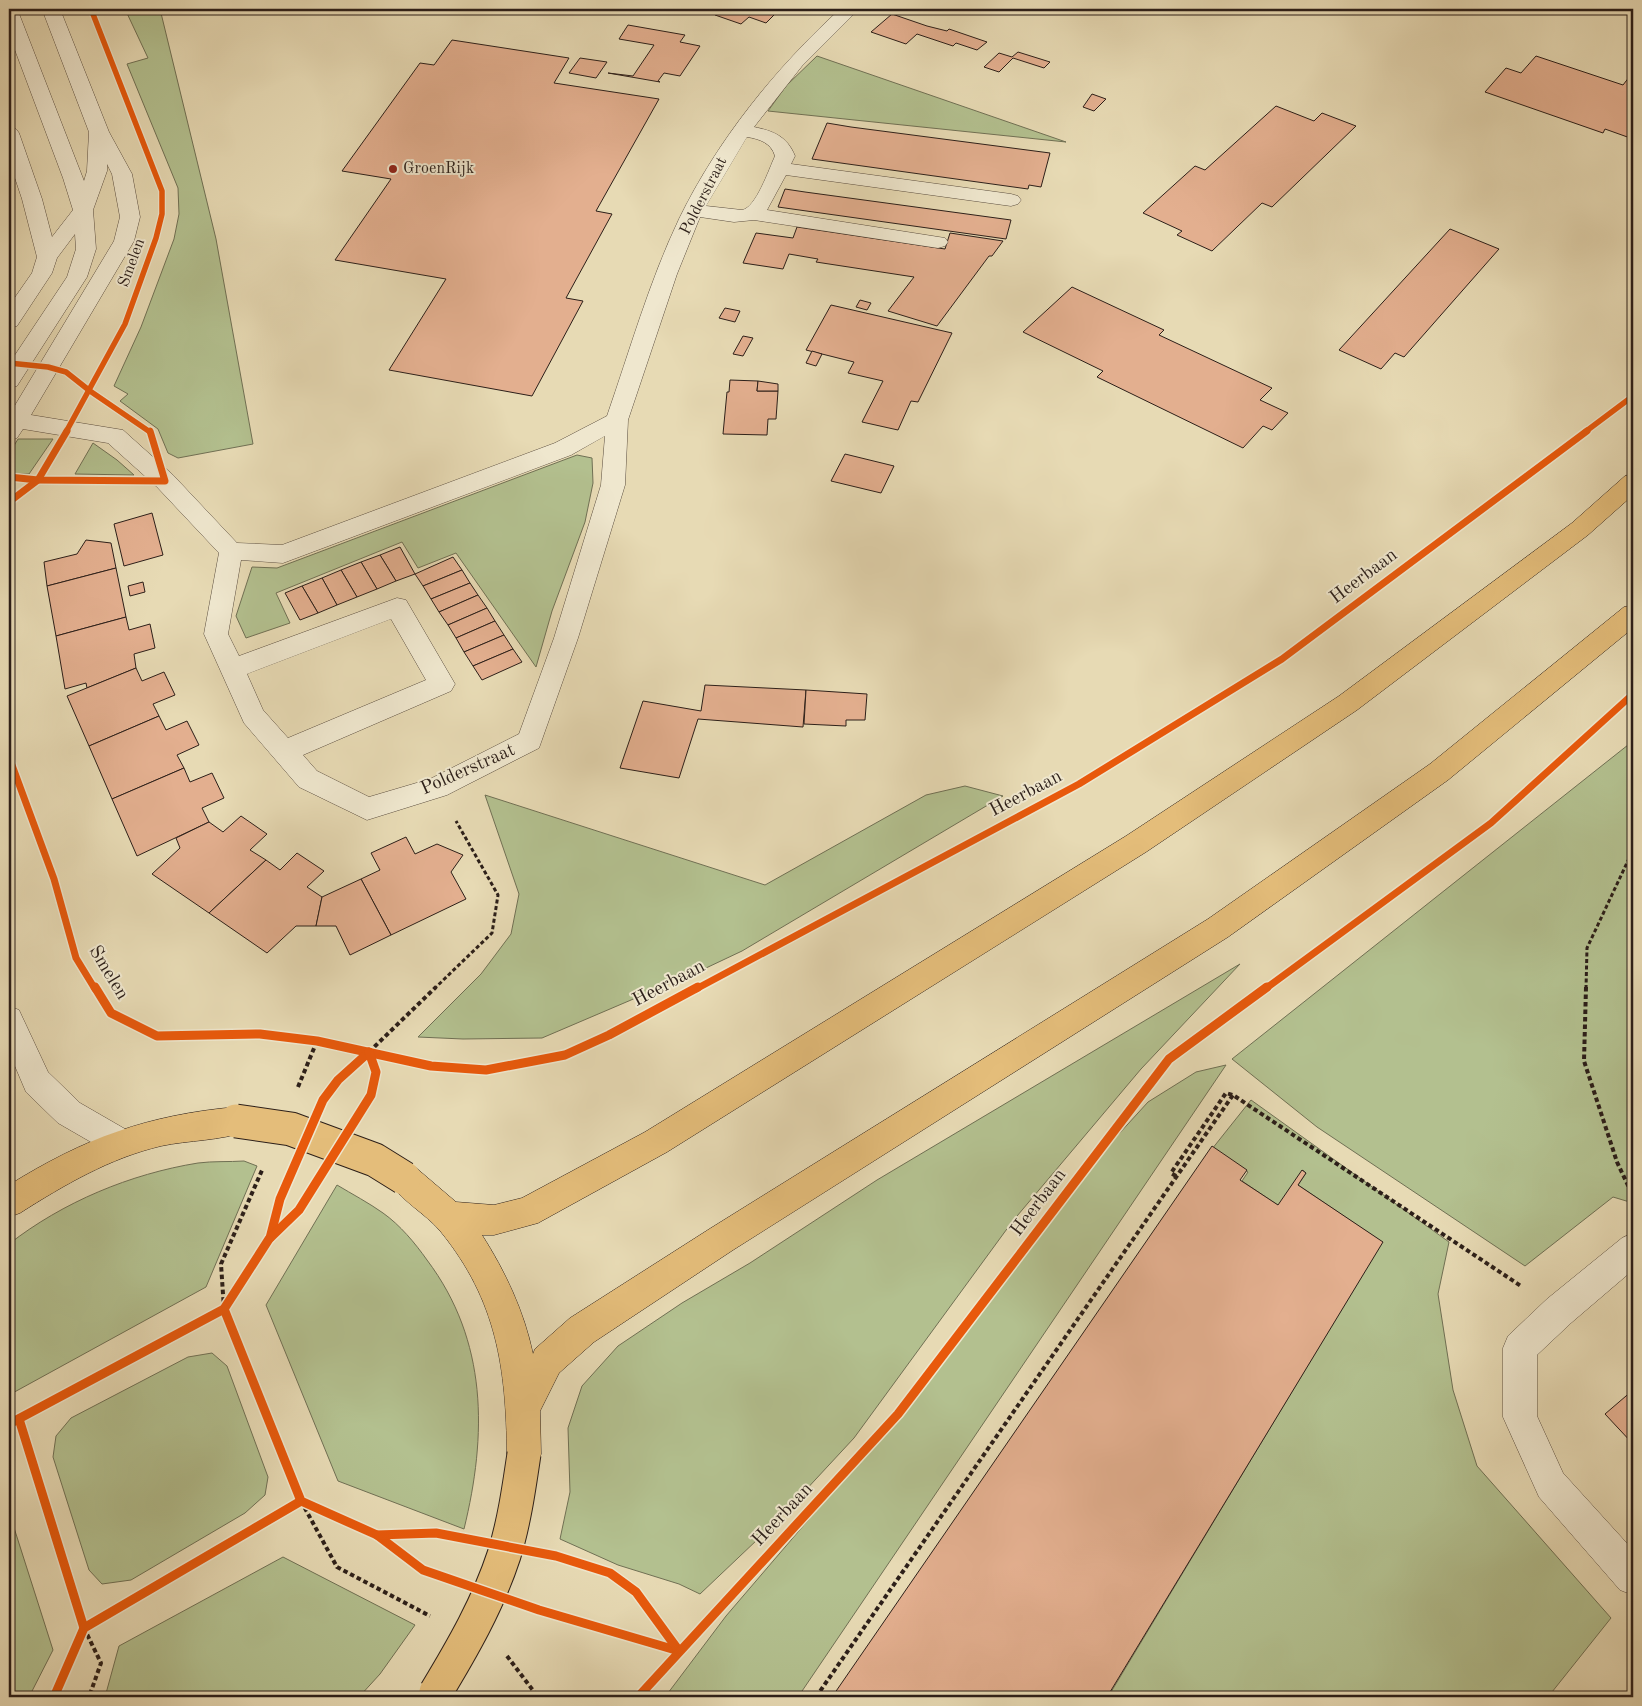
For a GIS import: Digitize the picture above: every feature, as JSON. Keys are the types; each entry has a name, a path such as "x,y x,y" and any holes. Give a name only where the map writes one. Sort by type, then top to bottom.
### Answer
{"main road":[{"path":"449,1217 494,1220 527,1212 656,1142 1119,854 1348,703 1580,530 1633,482"},
{"path":"524,1407 548,1361 582,1330 722,1239 1218,928 1439,772 1633,614"},
{"path":"9,1202 54,1174 121,1143 200,1124 236,1122 291,1129 375,1160 404,1178 449,1217 485,1266 505,1310 518,1356 524,1407 524,1454 516,1508 504,1555 486,1602 463,1648 434,1695"}],"street":[{"name":"Smelen","path":"11,424 124,240 130,217 122,174 99,132 51,9"},
{"name":"Polderstraat","path":"231,551 216,634 253,716 308,779 366,809 438,787 530,741 566,638 613,485 617,420 675,252 728,149 780,78 816,39 850,9"},
{"name":"Smelen","path":"9,11 73,178 83,210 86,249 77,277 9,381"},
{"path":"742,130 765,135 779,143 785,156 760,206 752,214"},
{"name":"Smelen","path":"9,321 42,273 46,257 83,210 97,171 99,132"},
{"path":"9,133 32,199 46,257"},
{"path":"779,168 1011,200"},
{"path":"696,210 740,216 752,214 938,242"},
{"path":"11,424 115,436 166,481 231,551 283,554 563,449 617,420"},
{"path":"232,669 397,607 442,684 284,752"},
{"path":"9,1019 37,1082 69,1113 121,1143"},
{"path":"1633,1249 1559,1311 1520,1348 1520,1417 1551,1486 1633,1576"}],"path":[{"path":"368,1054 492,933 498,895 438,787"},
{"path":"1633,850 1587,948 1584,1060 1617,1162 1633,1196"},
{"path":"308,1040 326,1043"},
{"path":"294,1095 317,1041"},
{"path":"1176,1176 1171,1172 1226,1093 1233,1095 1559,1311"},
{"path":"816,1697 1233,1095"},
{"path":"228,1318 224,1309 221,1264 263,1166"},
{"path":"215,1313 224,1309 234,1293"},
{"path":"9,1424 28,1415"},
{"path":"9,1418 20,1419"},
{"path":"20,1419 22,1428"},
{"path":"297,1492 337,1567 432,1617"},
{"path":"293,1506 301,1501"},
{"path":"301,1501 318,1509"},
{"path":"82,1619 84,1628 101,1663 89,1697"},
{"path":"81,1637 84,1628 92,1623"},
{"path":"501,1653 509,1658 538,1697"}],"green space":[{"path":"125,9 160,9 216,239 253,444 178,458 168,453 158,429 120,401 128,394 114,386 141,327 174,239 179,214 178,188 127,64 148,58"},
{"path":"817,56 1066,142 768,111 786,86"},
{"path":"18,439 53,439 29,474 9,473 9,454"},
{"path":"93,443 117,460 134,475 75,474"},
{"path":"577,455 592,458 593,483 585,522 552,611 536,667 456,553 418,568 402,542 276,593 290,623 246,638 236,616 252,567 277,568"},
{"path":"1633,741 1633,1203 1613,1197 1525,1266 1317,1127 1232,1059"},
{"path":"965,786 1003,796 742,951 706,968 542,1038 463,1039 418,1037 481,974 511,934 519,894 485,795 765,885 926,795"},
{"path":"1240,964 1141,1069 1012,1222 854,1438 777,1521 700,1594 679,1584 618,1565 560,1539 570,1492 568,1428 582,1386 618,1346 682,1303 750,1263 877,1180"},
{"path":"1226,1065 798,1697 665,1697 726,1616 899,1414 1076,1181 1148,1102 1196,1072"},
{"path":"1251,1100 1449,1242 1438,1294 1453,1390 1477,1466 1611,1618 1548,1697 1108,1697 1382,1242 1298,1185 1306,1173 1303,1170 1279,1206 1242,1181 1248,1172 1212,1149"},
{"path":"244,1161 257,1166 206,1287 9,1395 9,1244 52,1215 123,1182 147,1174 198,1163"},
{"path":"337,1185 383,1213 407,1235 427,1260 447,1291 462,1323 472,1356 477,1390 478,1424 477,1459 464,1529 338,1481 266,1305"},
{"path":"212,1353 227,1366 268,1477 265,1495 245,1513 131,1580 102,1584 89,1570 53,1457 56,1436 71,1418 188,1357"},
{"path":"9,1512 53,1650 29,1697 9,1697"},
{"path":"283,1557 415,1625 380,1674 359,1697 105,1697 119,1646"}],"building":[{"path":"723,9 777,9 766,23 749,17 741,24 715,15"},
{"path":"892,14 927,26 947,31 949,29 987,42 977,50 956,43 953,46 917,34 906,44 871,32"},
{"path":"628,25 685,35 680,42 700,46 680,76 664,73 658,81 660,82 608,73 633,76 654,45 619,39"},
{"path":"452,40 569,58 554,83 659,99 596,211 612,214 566,298 583,301 532,396 389,370 446,279 335,260 391,179 342,171 420,63 434,65"},
{"path":"1018,52 1050,62 1044,68 1013,58 999,72 984,67 999,53 1012,57"},
{"path":"1536,56 1623,85 1630,76 1633,77 1633,139 1605,129 1603,133 1485,92 1506,68 1521,73"},
{"path":"580,58 607,62 596,78 569,73"},
{"path":"1092,94 1106,99 1094,111 1083,107"},
{"path":"1276,106 1314,121 1322,113 1356,126 1272,207 1262,203 1212,251 1177,235 1182,231 1143,213 1195,166 1205,170"},
{"path":"827,123 1050,153 1041,187 1029,185 1028,189 812,159"},
{"path":"785,189 1011,220 1006,239 778,207"},
{"path":"797,227 945,249 950,233 1003,241 992,256 989,256 937,326 888,311 914,277 816,262 818,259 789,254 783,269 743,263 756,233 793,238"},
{"path":"1450,229 1499,249 1404,357 1395,353 1381,369 1339,350"},
{"path":"1072,287 1164,330 1159,335 1272,388 1260,400 1288,413 1272,430 1263,426 1243,448 1097,377 1103,371 1023,332"},
{"path":"860,300 871,303 867,310 856,307"},
{"path":"831,305 952,333 918,402 911,401 898,430 862,422 883,381 848,373 854,362 806,350"},
{"path":"725,308 740,311 735,322 719,318"},
{"path":"743,336 753,338 743,356 733,354"},
{"path":"812,351 822,354 816,366 806,363"},
{"path":"730,380 758,381 757,391 778,391 776,419 768,419 767,435 723,434"},
{"path":"758,381 778,384 778,391 757,391"},
{"path":"845,454 894,466 881,493 831,481"},
{"path":"152,513 163,555 124,566 114,524"},
{"path":"86,540 111,543 116,568 47,586 44,562 77,554"},
{"path":"400,547 415,574 396,581 380,555"},
{"path":"380,555 396,581 377,589 361,562"},
{"path":"453,557 462,570 423,586 415,574"},
{"path":"361,562 377,589 357,597 341,570"},
{"path":"116,568 126,617 56,636 47,586"},
{"path":"341,570 357,597 337,605 322,578"},
{"path":"462,570 470,583 431,599 423,586"},
{"path":"322,578 337,605 318,613 302,586"},
{"path":"143,582 145,592 130,596 128,586"},
{"path":"470,583 478,595 439,612 431,599"},
{"path":"302,586 318,613 300,620 285,593"},
{"path":"478,595 487,608 448,625 439,612"},
{"path":"487,608 495,621 456,638 448,625"},
{"path":"126,617 129,630 150,624 155,648 134,654 136,668 87,688 86,683 65,689 56,636"},
{"path":"495,621 504,635 464,652 456,638"},
{"path":"504,635 513,649 473,666 464,652"},
{"path":"513,649 522,662 482,680 473,666"},
{"path":"136,668 142,681 164,672 175,695 153,704 159,716 89,746 67,696"},
{"path":"705,685 806,690 803,727 698,719 679,778 620,768 643,701 701,711"},
{"path":"806,690 867,694 865,720 846,720 846,726 804,724"},
{"path":"159,716 166,730 187,721 199,745 177,755 184,768 112,799 89,746"},
{"path":"184,768 190,782 212,773 224,798 202,808 209,822 137,856 112,799"},
{"path":"241,816 267,834 250,850 266,860 209,913 152,874 180,848 176,838 209,822 223,832"},
{"path":"406,837 415,854 437,844 463,855 451,872 466,899 391,935 361,879 380,870 371,853"},
{"path":"297,853 324,871 307,887 322,897 316,926 296,926 267,953 209,913 266,860 280,870"},
{"path":"361,879 391,935 350,955 336,926 316,926 322,897"},
{"path":"1212,1146 1247,1170 1240,1180 1278,1205 1302,1170 1306,1173 1298,1185 1383,1242 1107,1697 832,1697"},
{"path":"1633,1390 1633,1444 1605,1414"}],"cycle path":[{"path":"9,502 38,480 90,391 125,324 156,238 162,214 162,191 91,9"},
{"path":"9,363 48,367 66,372 90,391 150,431 165,481 38,480 9,477"},
{"name":"Heerbaan","path":"9,757 54,879 76,958 111,1013 157,1036 260,1034 317,1041 431,1066 486,1070 565,1055 609,1035 1079,784 1282,659 1633,396"},
{"name":"Heerbaan","path":"638,1697 898,1414 1169,1059 1491,823 1633,694"},
{"path":"270,1238 280,1199 323,1100 338,1080 369,1052"},
{"path":"9,1424 224,1309 269,1239 299,1210 371,1095 376,1072 369,1052"},
{"path":"224,1309 301,1501 377,1535 423,1570 539,1610 679,1651"},
{"path":"19,1419 84,1628"},
{"path":"54,1697 84,1628 301,1501"},
{"path":"377,1535 436,1533 556,1556 610,1573 636,1592 679,1651"}],"place":[{"name":"GroenRijk","path":"393,169"}]}
